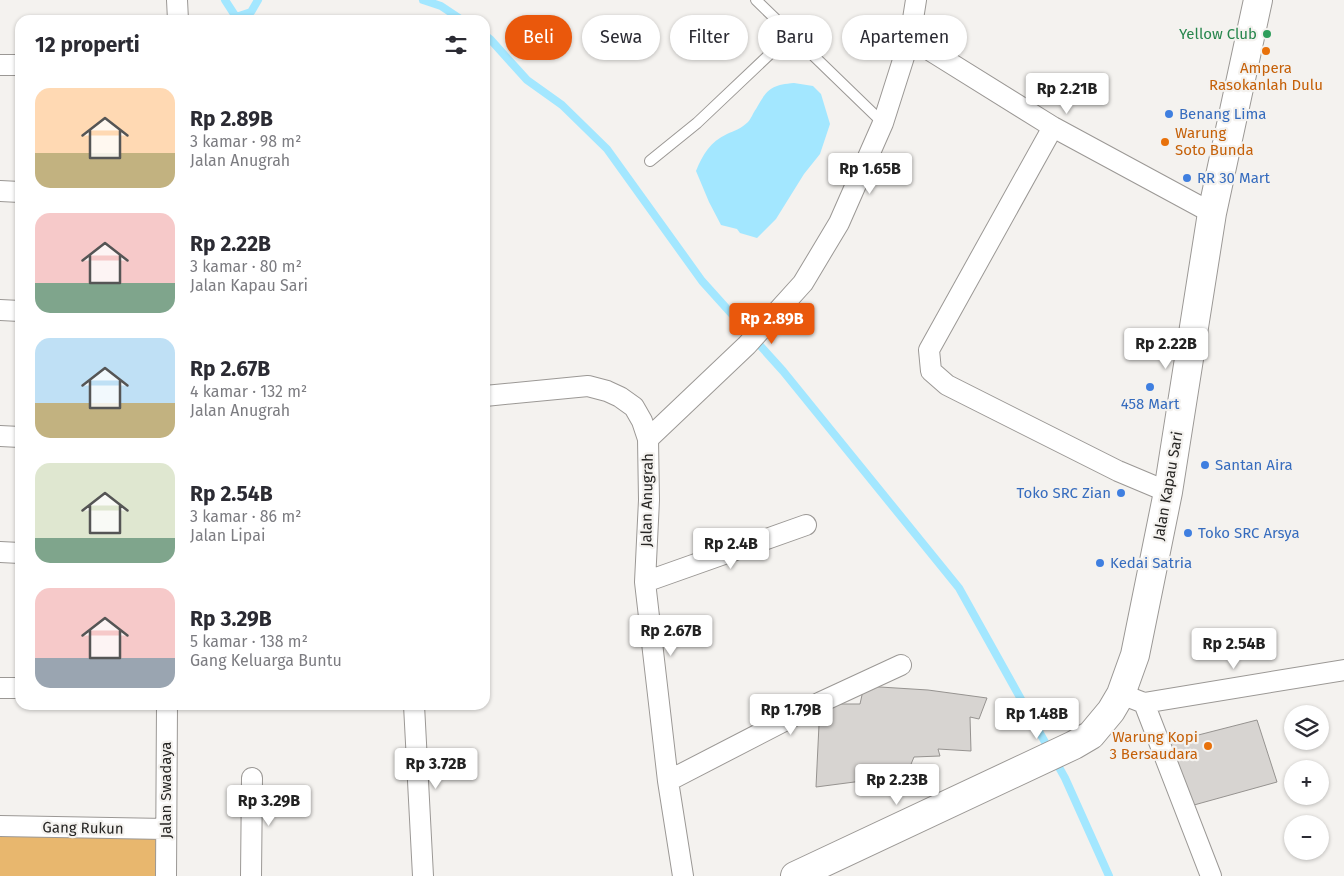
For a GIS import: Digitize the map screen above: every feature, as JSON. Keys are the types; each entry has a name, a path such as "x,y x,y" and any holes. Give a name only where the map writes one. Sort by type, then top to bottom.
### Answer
{"main road":[{"name":"Jalan Kapau Sari","path":"795,876 1074,745 1090,735 1133,699 1135,655 1168,492 1212,212 1258,0"}],"street":[{"path":"177,0 178,15"},
{"name":"Jalan Anugrah","path":"914,15 916,0"},
{"name":"Jalan Anugrah","path":"683,876 668,781 645,582 650,500 648,439 747,345 803,283 839,223 883,122 903,60"},
{"path":"945,60 1053,127 1212,212"},
{"path":"0,65 15,65"},
{"path":"1053,127 930,350 932,371 947,385 1118,471 1168,492"},
{"path":"0,191 15,192"},
{"path":"0,310 15,310"},
{"path":"490,396 588,386 607,390 634,407 648,439"},
{"path":"0,436 15,437"},
{"path":"645,582 806,525"},
{"path":"0,552 15,553"},
{"path":"668,781 821,702 901,665"},
{"path":"1212,876 1133,699 1344,670"},
{"path":"0,688 15,688"},
{"name":"Jalan Swadaya","path":"166,876 167,710"},
{"path":"414,710 423,876"},
{"path":"251,876 252,778"},
{"name":"Gang Rukun","path":"0,826 166,829"}],"lane":[{"path":"756,0 771,15"},
{"path":"650,161 697,123 764,60"},
{"path":"818,60 883,122"}],"shaded area":[{"path":"0,826 166,829 166,876 0,876"}],"water":[{"path":"794,83 813,86 821,94 830,124 820,154 804,174 776,219 757,238 740,233 737,229 721,225 696,171 701,159 708,149 721,137 741,128 748,122 770,89"}],"building":[{"path":"864,686 928,690 987,698 979,719 970,717 971,751 938,749 940,756 914,757 909,769 870,769 862,781 816,787 820,704 860,704"},
{"path":"1257,720 1277,782 1194,805 1167,743"}],"waterway":[{"path":"225,0 235,15"},
{"path":"242,15 251,12 258,0"},
{"path":"423,0 441,6 454,15"},
{"path":"490,39 527,80 562,105 607,149 702,281 783,371 959,588 1065,778 1109,876"}],"place":[{"name":"Yellow Club","path":"1267,34"},
{"name":"Ampera Rasokanlah Dulu","path":"1266,51"},
{"name":"Benang Lima","path":"1169,114"},
{"name":"Warung Soto Bunda","path":"1165,142"},
{"name":"RR 30 Mart","path":"1187,178"},
{"name":"458 Mart","path":"1150,387"},
{"name":"Santan Aira","path":"1205,465"},
{"name":"Toko SRC Zian","path":"1121,493"},
{"name":"Toko SRC Arsya","path":"1188,533"},
{"name":"Kedai Satria","path":"1100,563"},
{"name":"Warung Kopi 3 Bersaudara","path":"1208,746"}]}
